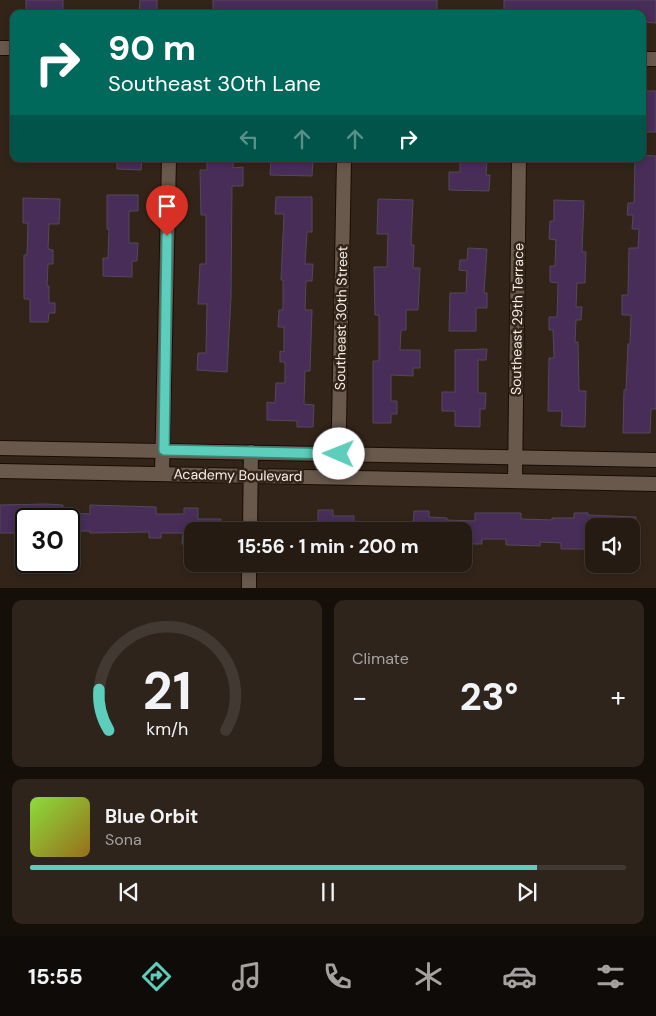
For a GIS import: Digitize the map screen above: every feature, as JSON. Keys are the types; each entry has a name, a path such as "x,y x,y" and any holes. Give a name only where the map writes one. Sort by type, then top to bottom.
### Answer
{"street":[{"path":"162,474 169,162"},
{"name":"Southeast 30th Street","path":"338,477 344,162"},
{"name":"Southeast 29th Terrace","path":"515,480 520,162"},
{"name":"Academy Boulevard","path":"0,448 656,460"},
{"path":"250,522 251,452"},
{"name":"Academy Boulevard","path":"0,471 656,484"},
{"path":"249,572 249,588"}],"building":[{"path":"26,0 63,0 63,10 26,10"},
{"path":"140,0 157,0 157,10 139,10"},
{"path":"213,0 437,0 437,10 213,10"},
{"path":"504,0 656,0 656,23 646,22 646,10 504,10"},
{"path":"646,91 656,91 656,132 646,132"},
{"path":"646,155 656,156 656,409 651,409 650,433 623,433 624,390 626,390 631,315 622,315 622,295 628,295 629,248 638,248 639,229 632,229 633,215 627,215 628,203 634,203 635,162 646,162"},
{"path":"117,162 142,162 141,170 117,169"},
{"path":"207,162 233,162 233,168 243,167 243,186 232,186 231,297 227,372 197,370 198,353 206,353 207,304 198,304 200,264 206,264 206,215 201,215 200,170 207,170"},
{"path":"271,162 313,162 312,176 270,175"},
{"path":"460,162 487,162 486,175 490,175 489,191 449,190 449,172 460,172"},
{"path":"107,195 138,195 138,211 129,211 129,243 138,243 137,261 132,261 132,277 103,276 103,258 108,258"},
{"path":"276,197 312,197 312,232 307,232 305,264 313,264 312,281 306,281 305,310 312,310 310,371 305,371 304,404 314,405 313,427 297,427 297,421 267,420 267,402 275,403 276,383 285,383 285,362 280,362 280,351 284,352 284,327 278,327 279,310 283,310 283,280 281,280 284,214 275,214"},
{"path":"23,198 60,199 59,224 49,224 48,249 53,250 53,264 48,264 47,286 49,286 49,303 55,303 55,313 49,313 48,322 30,322 30,299 24,299 24,255 27,255 28,223 23,223"},
{"path":"378,199 413,200 411,245 414,245 413,268 420,268 418,310 406,310 406,330 401,330 400,350 420,350 420,368 413,368 413,376 391,375 391,401 397,401 397,414 391,414 391,423 373,423 373,361 379,361 379,315 375,315 374,267 387,267 388,234 377,234"},
{"path":"554,200 584,201 582,252 586,252 585,283 577,283 576,307 582,307 581,320 576,320 575,342 578,342 579,391 586,391 585,427 561,426 562,411 548,411 549,358 554,358 553,330 549,330 549,317 557,317 558,283 550,282 550,266 555,266 556,240 549,239 550,221 554,221"},
{"path":"468,248 487,249 484,293 487,293 487,308 476,308 476,331 449,331 450,293 466,293 467,271 459,270 460,260 467,260"},
{"path":"487,349 486,360 478,360 478,393 486,393 485,409 480,409 480,427 455,426 455,411 442,411 442,392 455,392 455,350"},
{"path":"0,505 63,505 63,508 15,508 15,533 0,533"},
{"path":"90,505 156,507 156,514 184,514 184,508 198,508 198,519 221,519 221,522 184,522 184,544 182,544 183,533 161,533 161,538 149,538 149,532 90,533 90,531 80,531 80,514 90,514"},
{"path":"318,510 333,510 333,516 354,516 354,522 318,522"},
{"path":"414,511 429,511 429,517 447,518 447,520 475,521 475,513 521,513 521,519 552,520 552,518 574,518 574,513 636,517 585,518 585,549 561,549 561,543 540,542 540,546 506,545 506,539 482,539 482,544 472,544 472,522 413,522"}],"route":[{"path":"167,236 164,450 339,454"}]}
